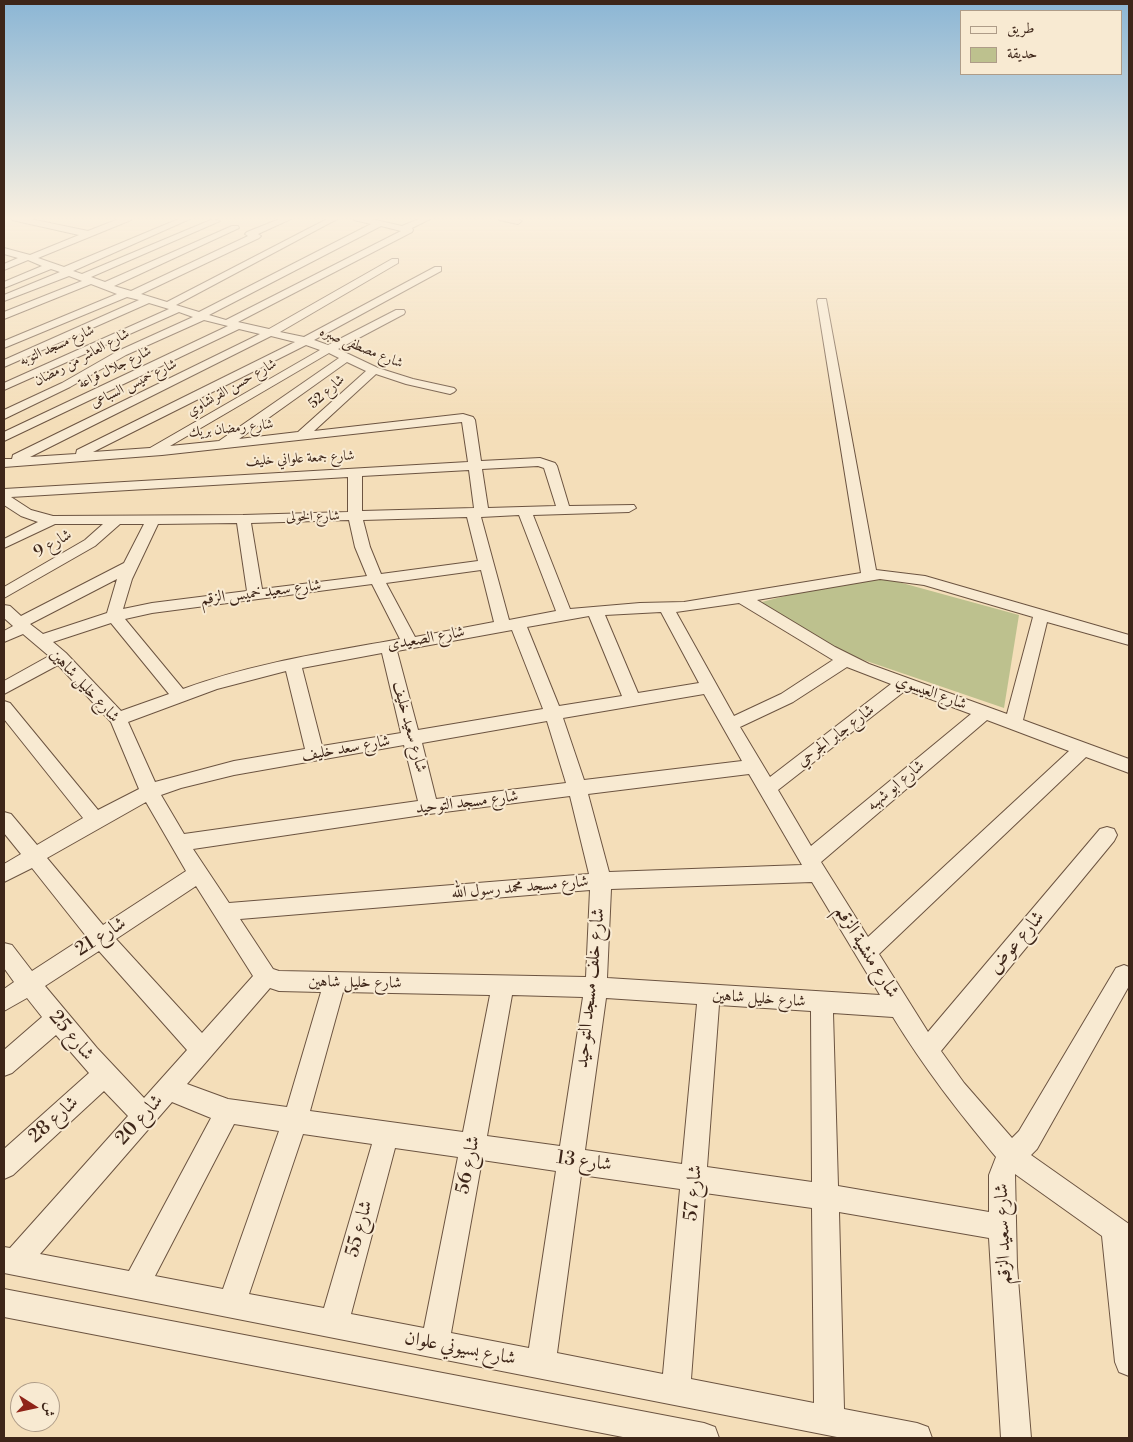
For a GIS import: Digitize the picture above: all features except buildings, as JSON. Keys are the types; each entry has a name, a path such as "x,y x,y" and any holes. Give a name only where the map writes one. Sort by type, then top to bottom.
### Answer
{"street":[{"path":"4,298 34,285"},
{"path":"4,316 72,285"},
{"name":"شارع مصطفى صبره","path":"102,285 201,316 305,341 329,349 374,370 410,382 450,390"},
{"path":"4,335 114,285"},
{"path":"4,346 147,285"},
{"name":"شارع مسجد التوبه","path":"4,386 173,307 212,285"},
{"name":"شارع العاشر من رمضان","path":"4,415 66,385 122,353 201,316 258,285"},
{"name":"شارع جلال قراعة","path":"4,437 234,324 306,285"},
{"name":"شارع خميس السباعى","path":"6,462 272,332 353,285"},
{"path":"74,457 305,341 408,285"},
{"path":"4,364 148,300"},
{"path":"822,301 870,575"},
{"name":"شارع حسن القرنشاوي","path":"150,452 329,349 400,312"},
{"path":"223,444 347,357"},
{"name":"شارع 52","path":"300,437 374,370"},
{"name":"شارع رمضان بريك","path":"6,462 150,452 461,418"},
{"name":"شارع خلف مسجد التوحيد","path":"461,418 469,420 476,466 477,514 486,565 510,624 553,713 577,788 601,881 596,987 569,1160 541,1364"},
{"name":"شارع جمعة علواني خليف","path":"6,501 355,472 540,462 550,466 564,511"},
{"path":"355,472 355,516 363,548 410,642"},
{"name":"شارع الخولى","path":"6,501 31,516 53,520 243,519 477,514 629,508"},
{"path":"525,512 565,615"},
{"path":"243,519 255,595"},
{"path":"4,544 53,520"},
{"name":"شارع 9","path":"4,593 90,542 116,520"},
{"path":"153,520 130,566 118,597 114,616 180,696"},
{"name":"شارع سعيد خميس الزقم","path":"40,641 114,616 152,608 486,565"},
{"path":"4,637 16,620 130,566"},
{"name":"شارع الصعيدى","path":"118,719 239,676 293,664 565,615 640,608 667,609 743,598 870,575 895,575 925,581 1129,640"},
{"name":"شارع العيسوي","path":"743,598 845,660 1129,766"},
{"name":"شارع منشية الزقم","path":"667,609 730,725 813,867 927,1051 956,1091 1011,1156 1122,1234"},
{"path":"595,611 632,700"},
{"path":"1013,723 1041,615"},
{"name":"شارع خليل شاهين","path":"16,620 60,657 118,719 150,792 179,843 266,977 279,981 596,987 900,1007"},
{"name":"شارع سعيد خليف","path":"388,646 429,807"},
{"path":"4,688 60,657"},
{"path":"730,725 787,698 845,660"},
{"path":"293,664 315,754"},
{"name":"شارع جابر الجرحي","path":"768,788 904,683"},
{"name":"شارع سعد خليف","path":"4,874 96,820 150,792 181,781 234,768 709,686"},
{"path":"4,708 96,820"},
{"name":"شارع ابو شهبه","path":"813,867 984,712"},
{"path":"866,953 1083,749"},
{"name":"شارع مسجد التوحيد","path":"179,843 429,807 755,766"},
{"path":"4,819 100,937 202,1050"},
{"name":"شارع عوض","path":"927,1051 1107,835"},
{"name":"شارع مسجد محمد رسول الله","path":"223,912 601,881 813,867"},
{"name":"شارع 21","path":"4,1001 199,873"},
{"name":"شارع 25","path":"4,952 56,1020 104,1075 144,1115"},
{"name":"شارع سعيد الزقم","path":"1016,1438 1002,1227 1004,1165 1028,1140 1124,975"},
{"name":"شارع 20","path":"9,1261 144,1115 266,977"},
{"path":"232,1304 295,1120 335,982"},
{"name":"شارع 56","path":"435,1344 503,986"},
{"name":"شارع 57","path":"676,1390 709,995"},
{"path":"822,1003 829,1420"},
{"path":"4,1064 56,1020"},
{"name":"شارع 28","path":"4,1166 104,1075"},
{"name":"شارع 13","path":"169,1087 191,1099 228,1111 824,1197 1002,1227"},
{"path":"136,1285 228,1111"},
{"name":"شارع 55","path":"334,1324 387,1133"},
{"path":"1122,1234 1129,1362"},
{"name":"شارع بسيوني علوان","path":"9,1261 917,1438"},
{"path":"4,1303 704,1438"}],"green space":[{"path":"867,579 891,580 1019,615 1004,708 846,654 758,603 808,590"}]}
